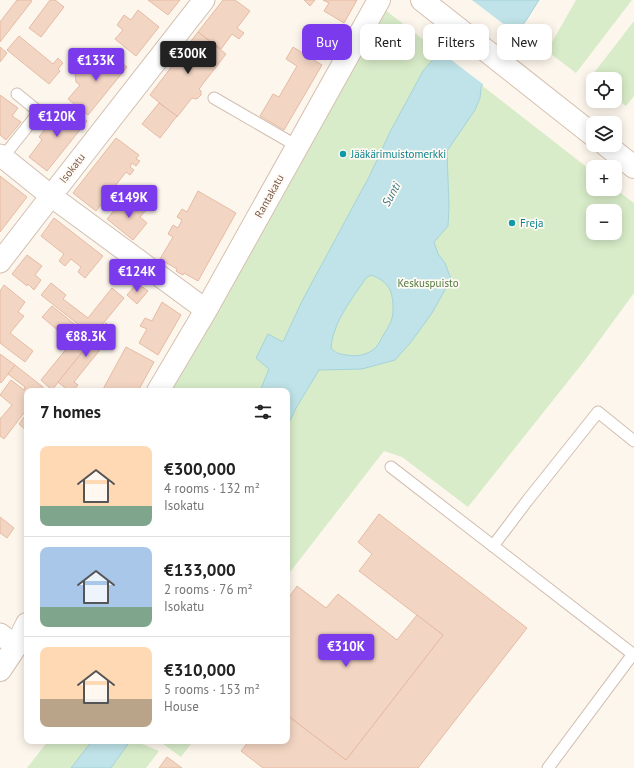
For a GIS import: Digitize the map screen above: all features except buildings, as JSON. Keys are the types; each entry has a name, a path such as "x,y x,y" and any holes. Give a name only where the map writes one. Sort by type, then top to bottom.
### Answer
{"street":[{"name":"Isokatu","path":"0,262 204,0"},
{"name":"Rantakatu","path":"160,388 206,310 379,0"},
{"path":"422,0 586,130"},
{"path":"615,152 634,167"},
{"path":"1,156 51,196 206,310"},
{"path":"0,670 8,640 24,627"}],"lane":[{"path":"1,156 40,112 17,94"},
{"path":"214,98 297,146"},
{"path":"493,546 598,412 634,441"},
{"path":"391,467 633,655 548,768"}],"green space":[{"path":"576,0 632,0 576,73 552,55 552,42"},
{"name":"Keskuspuisto","path":"384,9 403,24 376,24"},
{"path":"634,21 634,96 626,106 622,103 622,72 595,72"},
{"name":"Keskuspuisto","path":"415,33 423,39 423,60 449,60 586,167 586,196 622,196 622,194 634,203 634,293 585,360 468,507 402,457 384,451 290,572 290,388 171,388 360,52 360,60 415,60"},
{"path":"46,744 90,744 71,768 27,768"},
{"path":"128,744 142,744 159,751 146,768 111,768"},
{"path":"163,744 191,744 181,757"}],"water":[{"name":"Sunti","path":"465,0 539,0 523,24 497,24 498,60 481,87 480,98 475,110 447,151 449,207 448,226 434,242 438,254 445,263 451,279 432,313 411,342 395,360 362,369 319,370 290,421 290,388 261,388 269,369 256,358 268,334 283,342 302,301 369,177 390,132 423,71 432,60 489,60 489,24 452,24","holes":["371,275 389,287 391,293 393,312 390,324 377,346 368,353 361,355 354,356 336,353 331,348 335,329 344,311 366,278"]},
{"path":"90,744 128,744 111,768 71,768"}],"pier":[{"path":"462,0 472,0 504,24 497,24 497,60 500,60 484,85 451,60 489,60 489,24 450,24"}],"place":[{"name":"Jääkärimuistomerkki","path":"343,154"},
{"name":"Freja","path":"512,223"}]}
